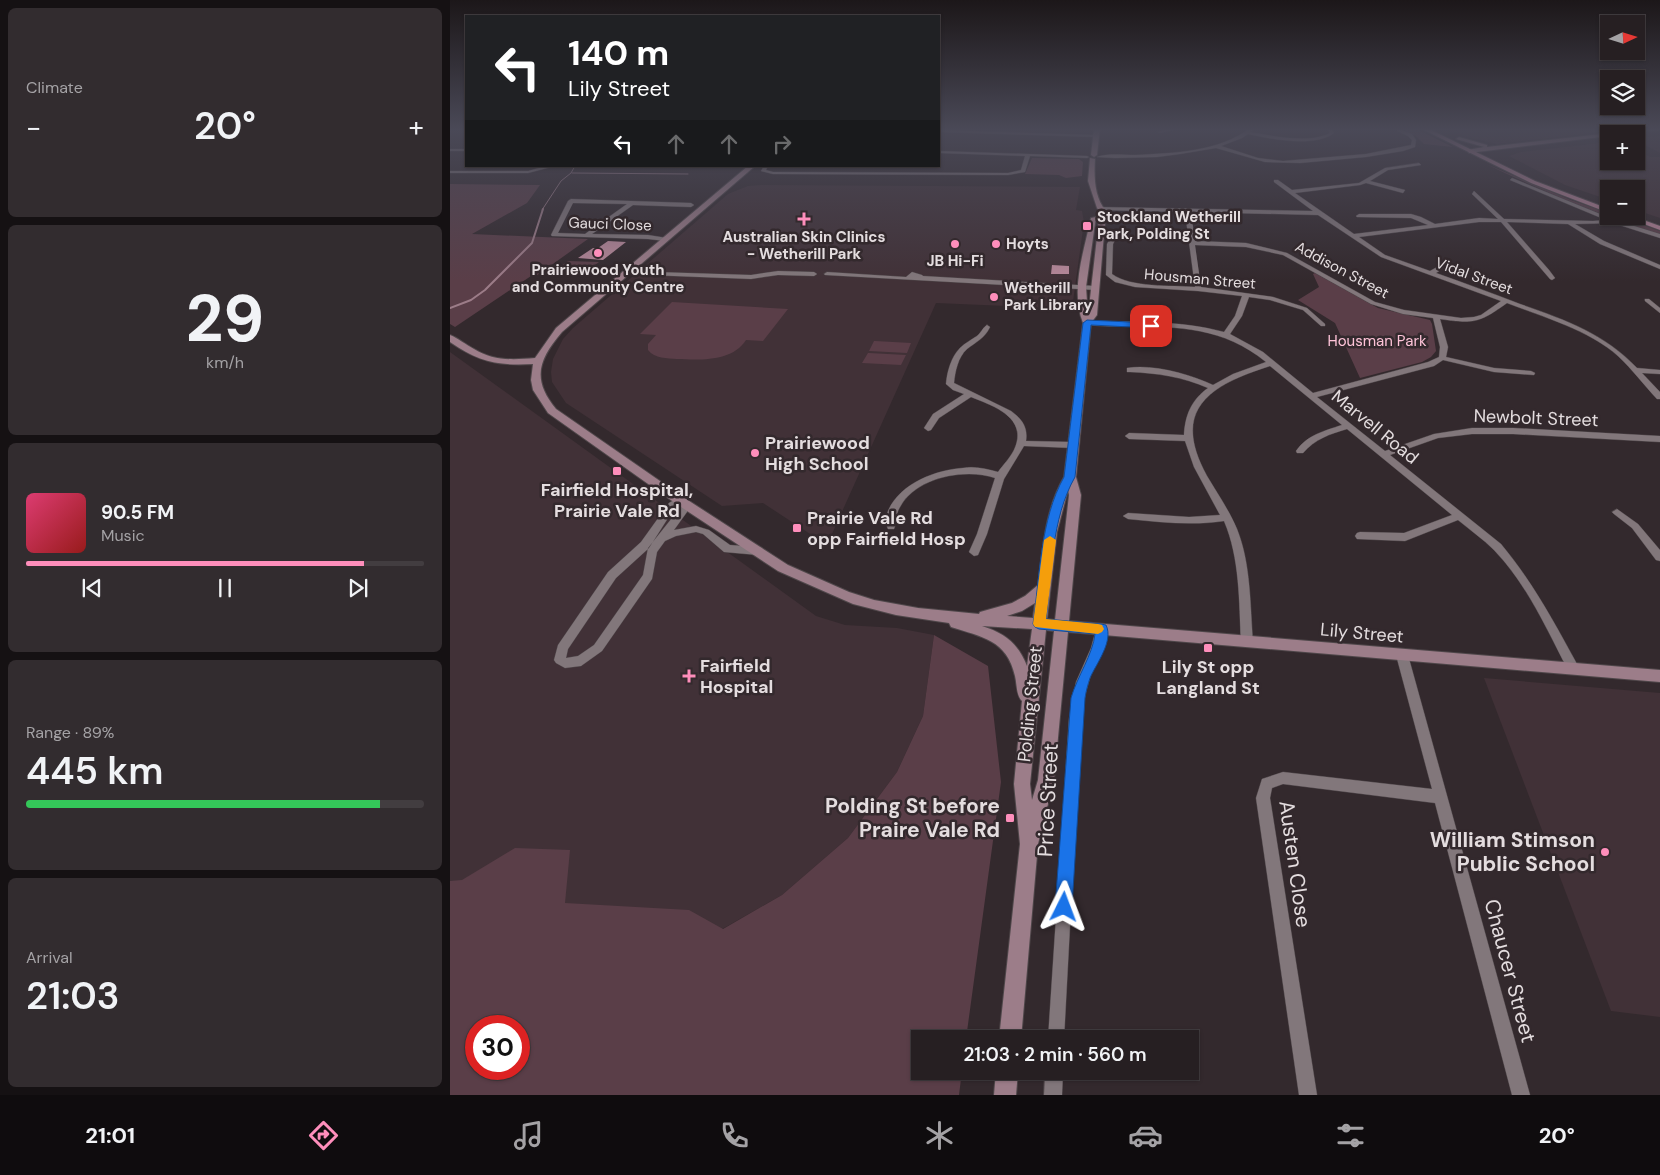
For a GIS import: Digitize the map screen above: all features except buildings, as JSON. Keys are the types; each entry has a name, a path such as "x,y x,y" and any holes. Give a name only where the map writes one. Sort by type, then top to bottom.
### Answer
{"main road":[{"path":"737,179 559,330 537,361 536,386 541,400 552,412 782,568 801,574 850,598 933,617 998,638 1012,648 1018,658 1022,670 1028,716"},
{"name":"Polding Street","path":"1011,1030 1029,844 1046,780 1075,495 1070,477 1073,445 1087,323 1092,315 1103,211 1100,208 1091,179"},
{"path":"1528,179 1600,207"},
{"path":"1542,179 1600,202"},
{"name":"Polding Street","path":"1087,323 1082,315 1084,284 1095,211 1100,208"},
{"path":"1645,218 1660,223"},
{"path":"1645,223 1660,228"},
{"path":"450,338 478,357 491,361 503,363 537,361"},
{"name":"Polding Street","path":"1029,844 1022,784 1028,716 1051,532 1060,494 1070,477"},
{"path":"972,619 1022,606 1031,601 1044,588"},
{"name":"Lily Street","path":"933,617 1101,629 1402,656 1660,676"},
{"path":"1005,1095 1006,1080"}],"street":[{"path":"1290,192 1351,186 1369,179"},
{"name":"Vidal Street","path":"1276,180 1319,213 1383,256 1564,322 1584,332 1620,354 1660,397"},
{"path":"1512,180 1600,216"},
{"path":"1366,181 1403,191"},
{"path":"1474,194 1502,220 1548,271 1552,278"},
{"name":"Gauci Close","path":"632,203 571,201 554,235 666,239"},
{"path":"586,236 632,203 691,206"},
{"path":"1100,208 1319,213"},
{"path":"1188,211 1198,289"},
{"path":"1359,216 1411,216 1435,226"},
{"path":"1352,236 1466,221 1600,221"},
{"path":"1570,222 1588,235 1660,267"},
{"path":"1626,225 1660,236"},
{"name":"Housman Street","path":"1114,236 1110,244 1108,275 1111,278 1135,286 1198,289 1246,294 1291,303 1305,309 1323,325"},
{"name":"Addison Street","path":"1192,243 1246,245 1274,250 1296,258 1374,303 1403,312 1436,317 1474,319 1483,317 1506,301"},
{"path":"1430,274 1448,263"},
{"path":"627,271 744,277 778,273 815,272 825,269 828,273 1095,284"},
{"path":"1225,335 1237,322 1246,294"},
{"path":"1647,300 1660,311"},
{"path":"1436,317 1444,347 1442,358"},
{"name":"Marvell Road","path":"1087,323 1184,327 1225,335 1245,344 1384,454 1497,547 1517,569 1531,589 1573,668"},
{"path":"974,552 981,540 989,505 1000,476 1021,443 1022,430 1020,423 1011,416 950,384 950,377 963,350 983,336 987,327"},
{"path":"1311,396 1431,364 1442,358 1494,370 1531,373"},
{"path":"1247,642 1238,555 1232,529 1194,459 1187,438 1188,420 1196,403 1212,387 1242,372 1271,363"},
{"path":"1130,370 1178,374 1212,387"},
{"path":"1636,370 1660,372"},
{"path":"928,428 936,416 970,394"},
{"path":"1300,451 1306,442 1348,426"},
{"name":"Newbolt Street","path":"1384,454 1437,436 1472,431 1513,430 1660,440"},
{"path":"1129,436 1187,438"},
{"path":"1021,443 1073,445"},
{"path":"891,527 890,516 905,494 917,485 932,478 972,470 984,471 1000,476"},
{"path":"683,502 650,557 648,576 598,648 581,661 565,663 560,660 562,648 612,574 638,553 672,505 683,502"},
{"path":"1617,512 1636,526 1660,557"},
{"path":"1128,516 1189,522 1208,521 1226,517"},
{"path":"1360,536 1405,537 1460,516"},
{"path":"661,538 674,533 696,529 706,532 728,548 758,551"},
{"name":"Price Street","path":"1057,1030 1075,719 1078,698 1084,678 1100,643 1101,629"},
{"name":"Chaucer Street","path":"1402,656 1521,1095"},
{"name":"Austen Close","path":"1308,1095 1262,798 1267,784 1283,778 1441,797"},
{"path":"1052,1095 1053,1080"}],"shaded area":[{"path":"1554,179 1660,179 1660,218 1645,213 1645,180 1600,180 1600,197"},
{"path":"748,186 1080,187 1076,210 1082,211 1084,222 1072,309 936,303 827,545 763,503 722,506 566,403 552,382 553,359 563,339 573,328 728,194"},
{"name":"Fairfield Hospital","path":"450,352 816,616 845,625 897,628 934,635 923,716 897,772 848,838 782,895 708,937 450,927"},
{"name":"William Stimson Public School","path":"1484,678 1660,693 1660,1017 1611,1011"}],"green space":[{"path":"1518,179 1600,210 1600,213"},
{"path":"450,184 540,185 527,203 472,234 588,239 536,276 531,276 455,327 450,324"},
{"path":"1632,225 1643,225 1660,231 1660,235"},
{"path":"568,261 599,262 587,271 555,270"},
{"name":"Housman Park","path":"1315,273 1378,308 1430,320 1436,351 1431,357 1422,362 1360,378 1335,323 1298,300 1319,287 1313,274"},
{"path":"672,302 788,309 763,341 746,340 733,352 715,358 696,360 661,358 648,350 648,344 656,335 640,334"},
{"path":"874,341 911,343 907,353 869,351"},
{"path":"868,353 906,355 901,365 862,363"},
{"path":"934,635 988,666 1001,782 967,1030 911,1030 911,1080 961,1080 959,1095 450,1095 450,881 462,880 515,848 570,850 565,903 689,910 723,929 782,895 848,838 897,772 923,716"}],"waterway":[{"path":"542,210 563,179"},
{"path":"450,308 471,300 485,290 532,243 543,209"}],"slow traffic":[{"path":"1050,540 1039,624 1098,629"}],"place":[{"name":"Australian Skin Clinics - Wetherill Park","path":"804,219"},
{"name":"Stockland Wetherill Park, Polding St","path":"1087,226"},
{"name":"JB Hi-Fi","path":"955,244"},
{"name":"Hoyts","path":"996,244"},
{"name":"Prairiewood Youth and Community Centre","path":"598,253"},
{"name":"Wetherill Park Library","path":"994,297"},
{"name":"Prairiewood High School","path":"755,453"},
{"name":"Fairfield Hospital, Prairie Vale Rd","path":"617,471"},
{"name":"Prairie Vale Rd opp Fairfield Hosp","path":"797,528"},
{"name":"Lily St opp Langland St","path":"1208,648"},
{"name":"Fairfield Hospital","path":"689,676"},
{"name":"Polding St before Praire Vale Rd","path":"1010,818"},
{"name":"William Stimson Public School","path":"1605,852"}],"route":[{"path":"1064,907 1075,719 1078,698 1084,678 1100,643 1101,629 1039,624 1051,532 1060,494 1070,477 1087,323 1151,326"}]}
